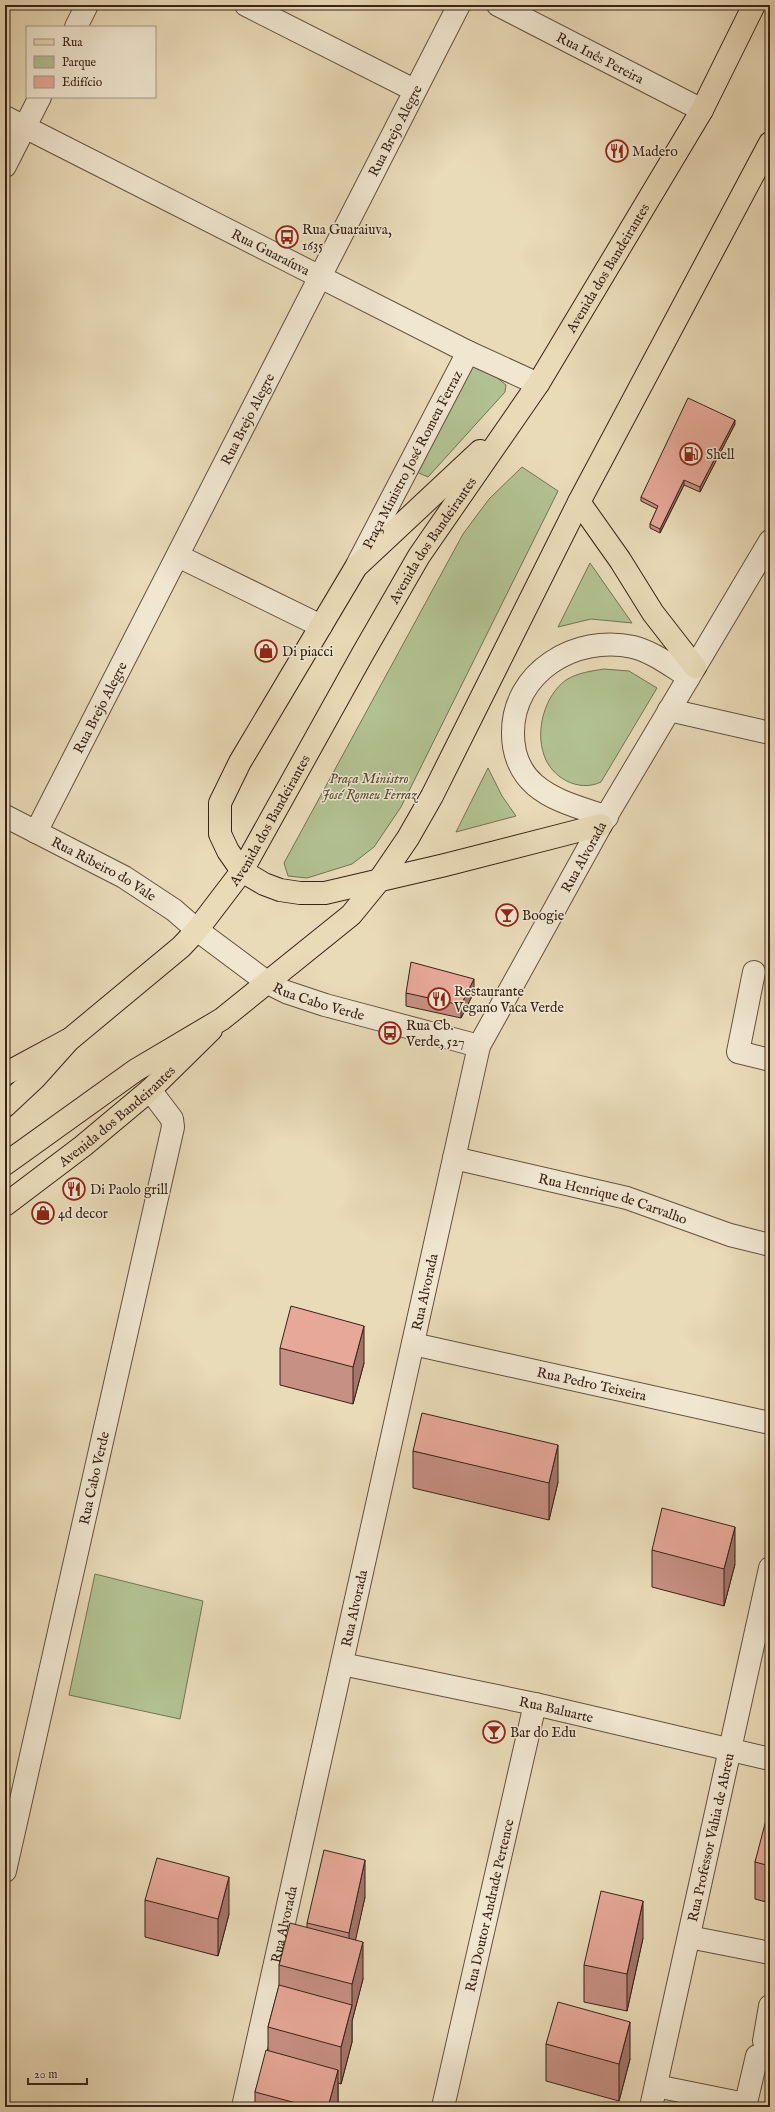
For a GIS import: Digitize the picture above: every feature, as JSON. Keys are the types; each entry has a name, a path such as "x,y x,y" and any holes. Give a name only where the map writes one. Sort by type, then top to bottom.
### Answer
{"main road":[{"name":"Avenida dos Bandeirantes","path":"5,1106 35,1078 69,1040 181,947 197,930 242,871 419,556 538,384 702,110 754,5"},
{"name":"Avenida dos Bandeirantes","path":"5,1164 136,1070 222,1019 268,984 352,915 378,882 408,838 432,796 579,502 770,143"},
{"path":"510,423 356,567 240,762 220,803 220,834 228,850 242,871 264,884 280,890 300,893 325,893 378,882 604,821"},
{"path":"579,502 620,560 692,672"},
{"name":"Avenida dos Bandeirantes","path":"5,1205 83,1146 150,1090 222,1019"},
{"name":"Avenida dos Bandeirantes","path":"5,1074 69,1040"}],"street":[{"path":"76,26 87,5"},
{"path":"246,5 414,90"},
{"name":"Rua Brejo Alegre","path":"36,832 178,556 414,90 459,5"},
{"name":"Rua Inês Pereira","path":"498,5 702,110"},
{"path":"5,166 40,98"},
{"name":"Rua Guaraíuva","path":"5,117 468,352 538,384"},
{"name":"Praça Ministro José Romeu Ferraz","path":"356,567 468,352"},
{"name":"Rua Alvorada","path":"243,2107 479,1046 604,821 770,542"},
{"path":"178,556 321,626"},
{"path":"604,821 553,798 534,784 519,765 513,742 513,721 526,686 542,669 560,655 587,647 632,647 692,672"},
{"path":"669,710 770,733"},
{"name":"Rua Ribeiro do Vale","path":"5,816 124,877 174,910 197,930"},
{"name":"Rua Cabo Verde","path":"197,930 268,984 301,999 479,1046"},
{"path":"754,972 738,1052 770,1060"},
{"name":"Rua Cabo Verde","path":"5,1871 173,1127 172,1119 150,1090"},
{"name":"Rua Henrique de Carvalho","path":"454,1158 627,1198 730,1235 770,1245"},
{"name":"Rua Pedro Teixeira","path":"413,1344 770,1423"},
{"name":"Rua Professor Vahia de Abreu","path":"651,2107 770,1568"},
{"name":"Rua Baluarte","path":"342,1664 535,1704 730,1751 770,1759"},
{"name":"Rua Doutor Andrade Pertence","path":"443,2107 535,1704"},
{"path":"688,1937 770,1953"},
{"path":"656,2086 745,2106 761,2048 770,2006"}],"green space":[{"path":"475,365 494,375 506,385 505,392 428,477 412,470 468,369"},
{"name":"Praça Ministro José Romeu Ferraz","path":"522,467 558,491 401,807 374,847 352,864 307,878 288,876 284,863 463,534 489,499"},
{"path":"590,563 632,623 591,619 558,627"},
{"path":"604,669 629,671 657,688 601,782 583,786 566,781 553,770 548,763 544,755 542,745 541,724 547,704 552,695 566,680 579,674"},
{"path":"488,768 502,796 516,816 456,832"},
{"path":"95,1574 203,1601 180,1719 69,1695"}],"building":[{"name":"Shell","path":"688,398 735,420 700,487 684,480 660,529 650,524 658,506 641,497"},
{"path":"411,962 474,979 461,1005 406,993"},
{"path":"291,1306 364,1326 353,1367 280,1348"},
{"path":"422,1413 558,1445 549,1483 413,1451"},
{"path":"662,1508 735,1527 724,1569 652,1550"},
{"path":"766,1820 770,1821 770,1866 755,1862"},
{"path":"324,1850 365,1860 349,1933 307,1923"},
{"path":"157,1858 229,1877 218,1919 145,1900"},
{"path":"601,1891 643,1901 627,1974 584,1965"},
{"path":"290,1923 363,1942 352,1984 279,1965"},
{"path":"279,1985 352,2005 341,2047 268,2027"},
{"path":"558,2002 630,2022 619,2064 546,2044"},
{"path":"266,2050 338,2070 328,2107 311,2107 255,2092"}],"place":[{"name":"Madero","path":"617,151"},
{"name":"Rua Guaraiuva, 1635","path":"287,237"},
{"name":"Shell","path":"691,454"},
{"name":"Di piacci","path":"266,651"},
{"name":"Boogie","path":"507,915"},
{"name":"Restaurante Vegano Vaca Verde","path":"439,999"},
{"name":"Rua Cb. Verde, 527","path":"390,1033"},
{"name":"Di Paolo grill","path":"74,1189"},
{"name":"4d decor","path":"43,1213"},
{"name":"Bar do Edu","path":"494,1732"}]}
